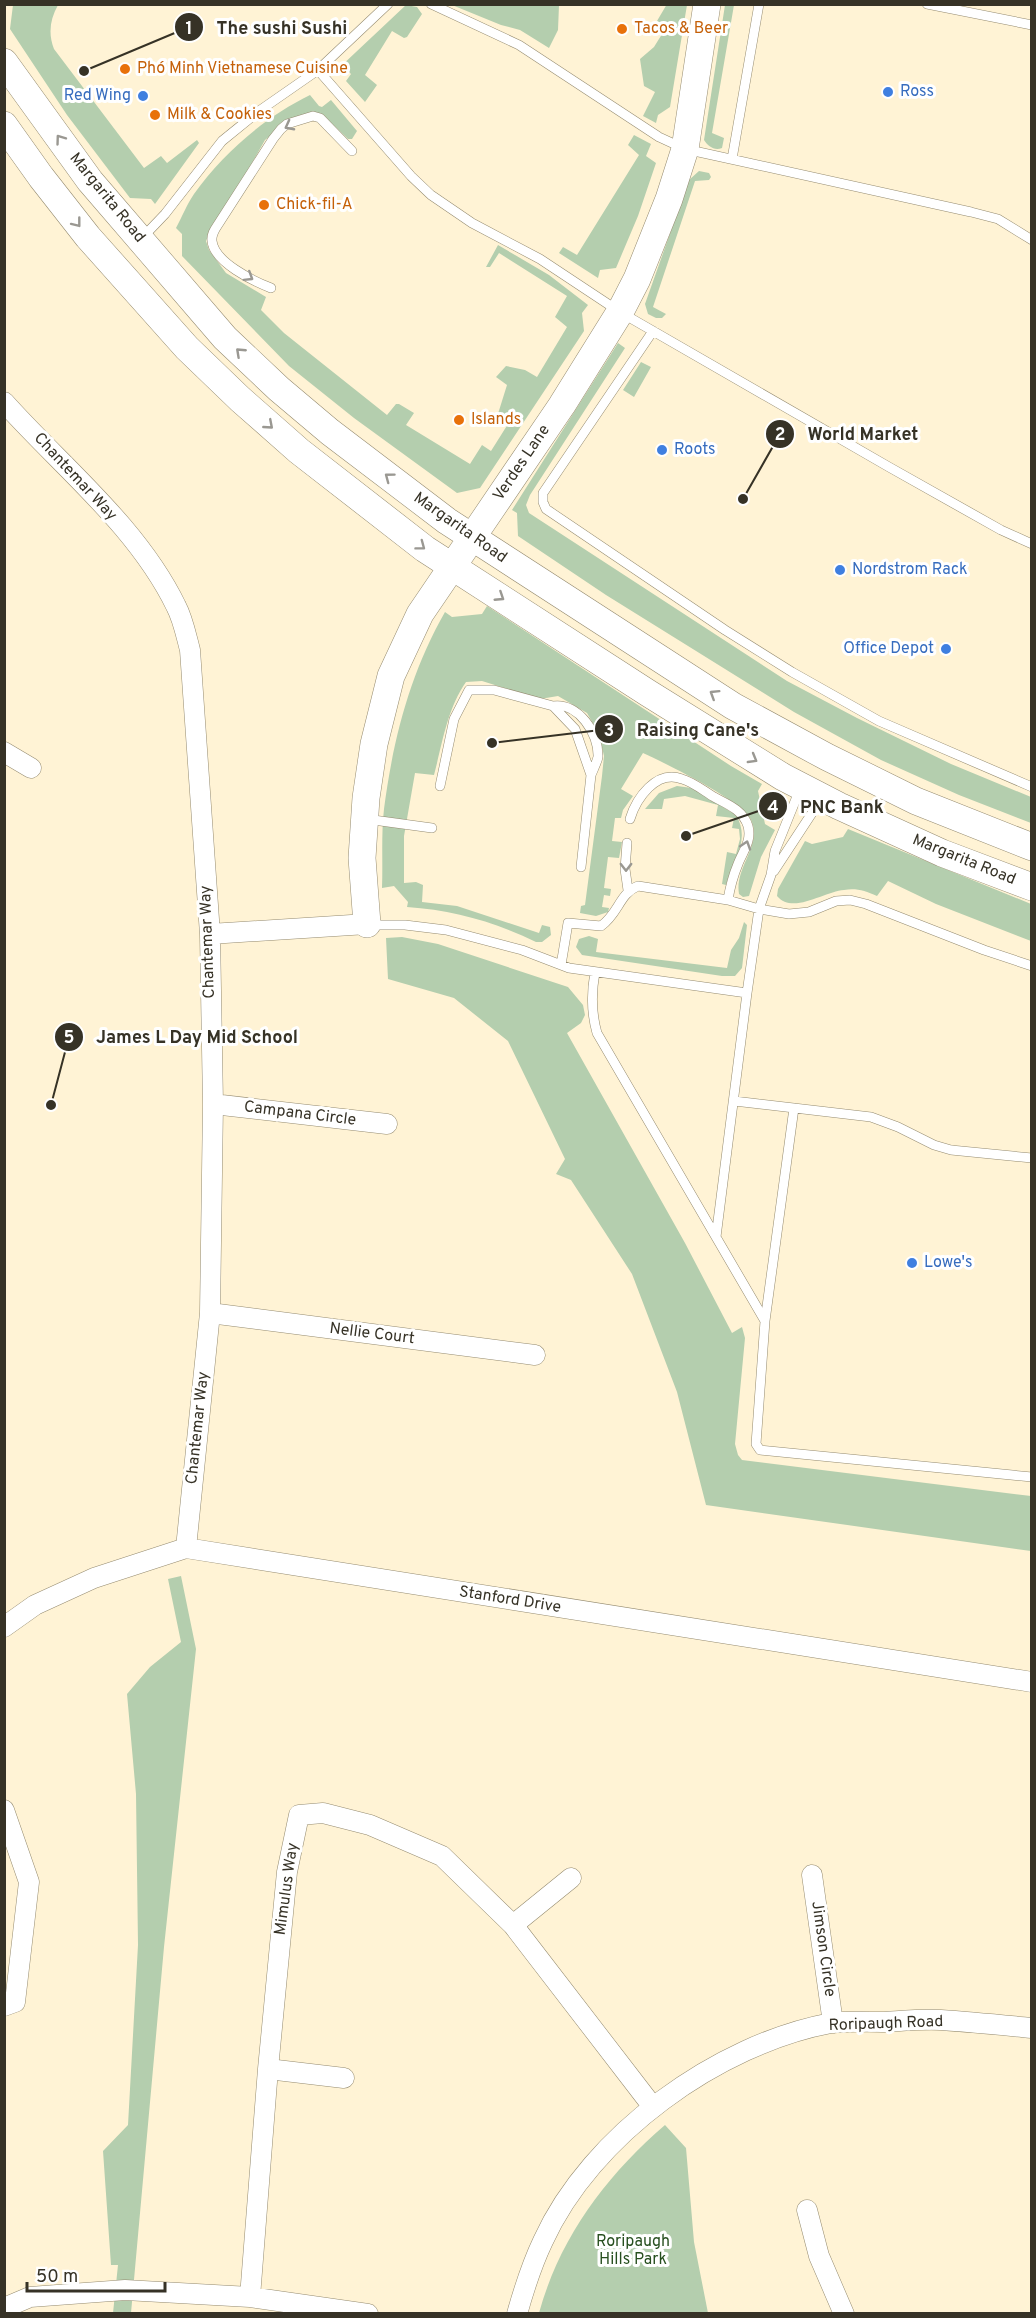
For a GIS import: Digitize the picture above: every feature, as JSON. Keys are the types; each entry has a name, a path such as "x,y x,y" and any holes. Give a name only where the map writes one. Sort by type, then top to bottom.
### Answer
{"main road":[{"name":"Verdes Lane","path":"367,924 362,858 364,819 374,744 391,676 420,614 470,537 562,405 620,312 651,247 685,149 707,4"},
{"name":"Margarita Road","path":"4,62 90,181 225,338 279,389 330,432 470,537 733,706 827,757 916,801 1022,844"},
{"name":"Margarita Road","path":"4,125 88,237 187,348 240,399 307,457 348,491 450,567 735,748 801,786 942,853 1032,887"},
{"path":"801,786 814,773 823,773 936,827 1022,844"}],"street":[{"name":"Chantemar Way","path":"6,406 88,486 152,566 177,607 190,650 210,934 213,1104 210,1313 186,1548"},
{"path":"4,752 31,768"},
{"path":"210,934 367,924"},
{"name":"Campana Circle","path":"213,1104 387,1124"},
{"name":"Nellie Court","path":"210,1313 535,1355"},
{"name":"Stanford Drive","path":"4,1627 35,1605 94,1578 186,1548 1032,1682"},
{"path":"4,1810 28,1882 15,2002 4,2006"},
{"name":"Mimulus Way","path":"250,2297 286,1872 300,1815 323,1813 370,1825 442,1857 513,1925 653,2107"},
{"name":"Jimson Circle","path":"812,1875 833,2023"},
{"path":"513,1925 571,1878"},
{"name":"Roripaugh Road","path":"517,2313 523,2291 544,2239 580,2181 617,2139 653,2107 687,2083 734,2055 783,2036 833,2023 939,2020 1032,2028"},
{"path":"268,2069 344,2078"},
{"path":"807,2210 819,2256 844,2313"},
{"path":"4,2308 30,2297 106,2290 250,2297 368,2313"}],"lane":[{"path":"140,241 165,214 222,141 318,70 388,4"},
{"path":"431,4 519,45 659,137 685,149 998,219 1031,240"},
{"path":"732,159 759,4"},
{"path":"927,4 1032,25"},
{"path":"318,70 401,166 431,195 472,224 540,259 620,312 913,481 1001,530 1032,544"},
{"path":"271,288 254,281 222,260 212,243 212,234 273,139 287,124 313,116 320,118 352,151"},
{"path":"652,331 543,493 546,509 725,630 802,678 879,721 1032,787"},
{"path":"440,786 454,719 469,690 494,690 553,706 562,705 578,711 594,735 598,758 591,775 581,867"},
{"path":"553,706 575,729 591,775"},
{"path":"630,819 635,804 646,790 668,777 681,778 740,812 747,824 748,845 739,861 728,900"},
{"path":"716,1237 759,909 771,875 775,851 801,786"},
{"path":"771,875 814,810 825,806 839,806"},
{"path":"364,819 432,828"},
{"path":"561,965 568,923 601,926 612,918 628,890 625,869 627,843"},
{"path":"628,890 638,886 728,900 759,909 789,914 809,912 836,902 850,900 1032,966"},
{"path":"367,924 405,925 446,930 522,950 561,965 595,972 747,993"},
{"path":"595,972 591,997 592,1016 597,1033 765,1321"},
{"path":"734,1101 871,1117 898,1126 934,1145 951,1150 1032,1158"},
{"path":"794,1108 765,1321 756,1444 760,1450 1032,1478"}],"green space":[{"path":"667,4 687,5 670,107 658,115 656,123 643,116 655,92 644,86 640,59 654,47 667,26 657,21"},
{"path":"13,5 58,5 51,27 54,49 144,168 161,156 167,163 197,140 199,143 155,204 151,199 130,198 67,115 10,29"},
{"path":"406,5 417,7 422,14 407,37 404,38 392,31 365,75 377,85 365,102 346,81 351,74 339,68"},
{"path":"452,5 559,5 558,30 549,48 520,30 501,25"},
{"path":"725,5 734,5 712,133 724,138 722,148 716,149 704,140"},
{"path":"310,95 322,107 331,100 357,131 352,139 348,139 325,117 318,114 282,126 265,140 238,188 211,228 206,241 209,250 226,273 266,297 261,310 284,333 387,415 396,404 399,404 414,413 406,425 470,464 482,445 491,451 508,424 497,417 507,385 496,377 506,366 525,370 537,377 567,327 555,317 567,296 499,253 490,267 486,267 498,245 549,275 588,305 582,313 584,331 480,488 457,493 354,418 289,366 182,256 182,234 176,228 191,198 205,179 232,150 261,125"},
{"path":"634,135 651,144 646,156 656,163 638,216 616,268 600,270 598,278 559,253 563,247 577,255 639,155 628,145"},
{"path":"699,171 709,173 711,177 709,180 695,181 653,307 666,314 662,318 656,318 648,314 645,304 689,180"},
{"path":"618,343 625,348 530,495 526,505 529,513 787,681 951,764 1031,797 1031,823 959,795 881,760 794,712 606,595 518,536 517,513 512,510"},
{"path":"641,362 651,367 634,397 623,390"},
{"path":"487,606 762,784 758,791 765,824 775,830 761,857 749,896 743,897 739,894 739,886 742,869 752,846 754,828 750,818 718,792 643,753 621,789 633,796 623,810 621,818 615,818 612,841 622,842 619,858 608,857 604,888 611,889 610,896 604,895 602,907 609,908 608,912 596,916 580,913 581,906 585,905 602,776 604,756 599,734 587,713 558,696 540,699 482,681 466,682 459,693 446,727 434,775 415,773 404,836 404,883 416,882 423,885 422,902 457,906 539,933 542,925 550,927 551,935 542,942 536,942 473,918 407,907 408,902 394,886 382,888 383,819 388,783 398,732 413,683 445,612 452,617 482,614"},
{"path":"677,786 692,788 736,815 742,833 741,842 726,885 722,884 727,852 736,854 740,839 739,829 732,828 734,818 716,816 718,805 685,796 664,799 662,809 645,809 659,793"},
{"path":"848,829 1031,904 1031,941 936,904 888,881 877,896 861,890 849,889 800,903 792,903 777,896 778,889 805,841 812,844 843,837"},
{"path":"744,922 747,925 742,968 735,976 582,955 576,947 579,939 589,936 598,939 596,952 727,968 731,950 739,938"},
{"path":"402,937 438,944 568,987 583,1005 585,1015 581,1023 567,1033 685,1243 732,1333 742,1327 745,1338 735,1444 742,1460 1031,1496 1031,1551 706,1505 677,1392 632,1274 571,1180 556,1174 565,1159 508,1041 454,998 388,979 386,938"},
{"path":"181,1576 196,1649 164,1947 131,2313 113,2313 118,2265 111,2265 103,2151 128,2125 138,1945 136,1794 127,1694 150,1667 181,1642 168,1579"},
{"name":"Roripaugh Hills Park","path":"665,2125 686,2148 694,2242 708,2313 539,2313 559,2259 588,2210 623,2165"}],"place":[{"name":"Tacos & Beer","path":"622,29"},
{"name":"Phó Minh Vietnamese Cuisine","path":"125,69"},
{"name":"The sushi Sushi","path":"84,71"},
{"name":"Ross","path":"888,92"},
{"name":"Red Wing","path":"143,96"},
{"name":"Milk & Cookies","path":"155,115"},
{"name":"Chick-fil-A","path":"264,205"},
{"name":"Islands","path":"459,420"},
{"name":"Roots","path":"662,450"},
{"name":"World Market","path":"743,499"},
{"name":"Nordstrom Rack","path":"840,570"},
{"name":"Office Depot","path":"946,649"},
{"name":"Raising Cane's","path":"492,743"},
{"name":"PNC Bank","path":"686,836"},
{"name":"James L Day Mid School","path":"51,1105"},
{"name":"Lowe's","path":"912,1263"}]}
